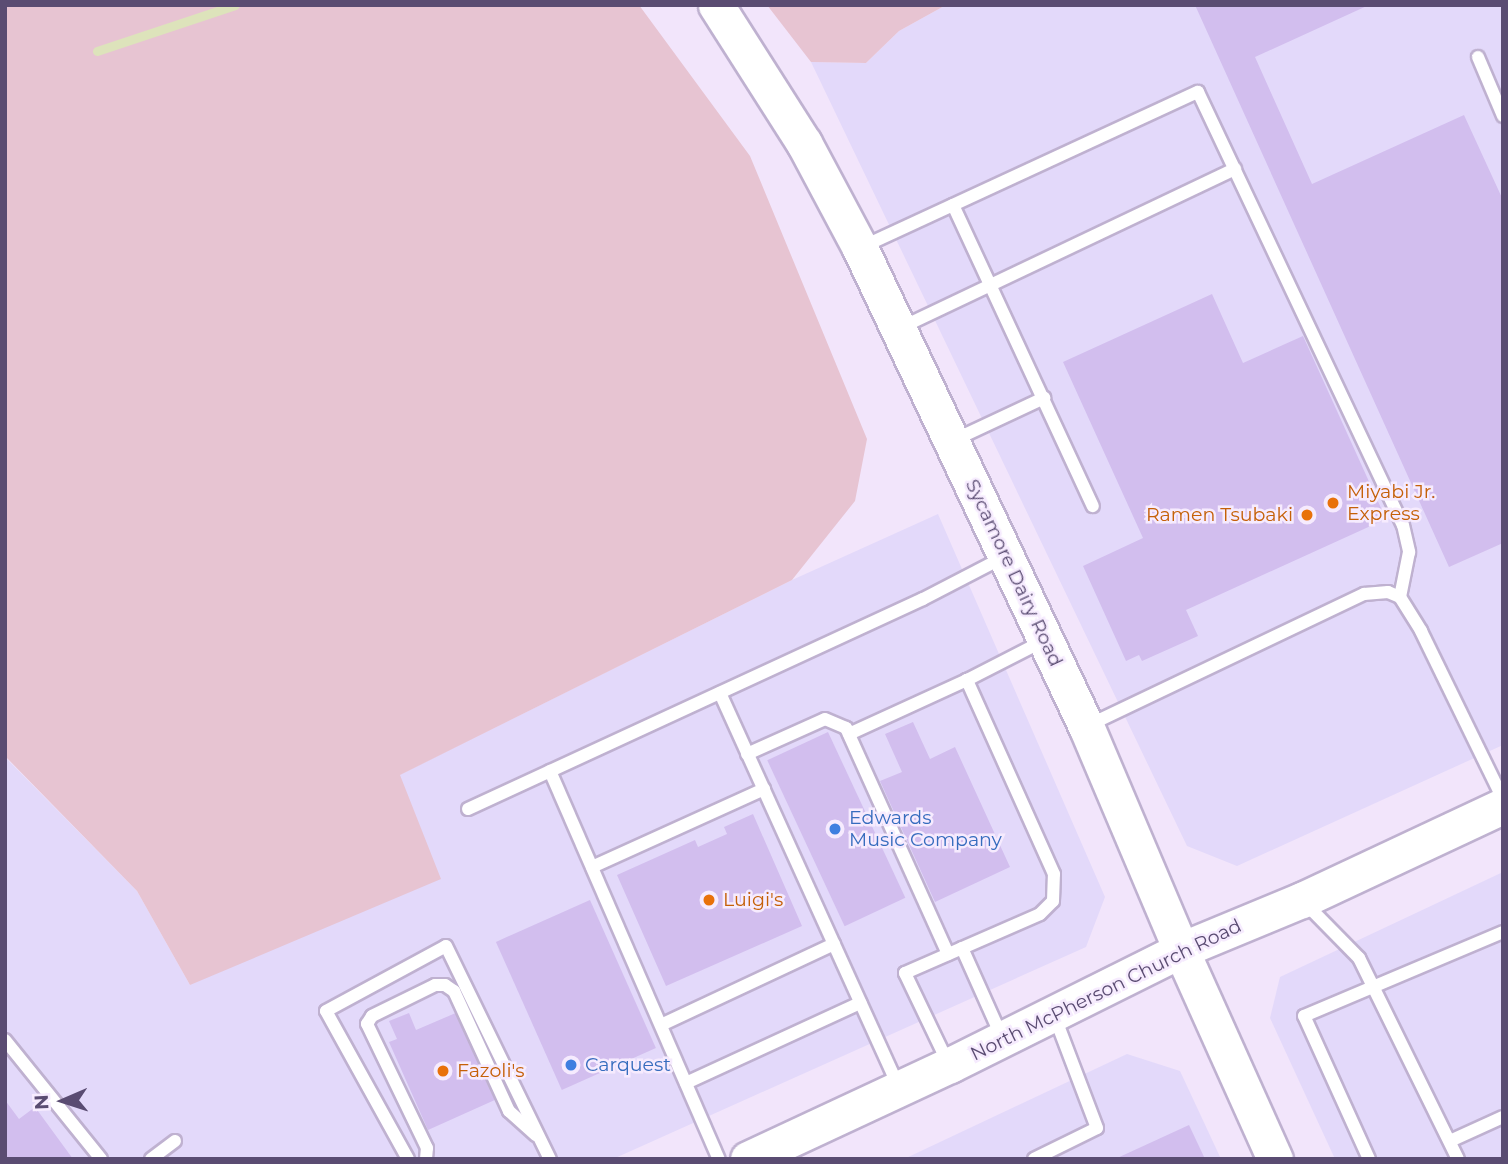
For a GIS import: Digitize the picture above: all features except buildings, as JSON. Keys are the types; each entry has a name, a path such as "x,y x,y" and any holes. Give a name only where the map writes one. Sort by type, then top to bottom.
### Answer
{"main road":[{"name":"Sycamore Dairy Road","path":"716,5 753,58 804,143 860,248 1086,726 1181,950 1275,1159"},
{"name":"North McPherson Church Road","path":"748,1159 950,1065 1181,950 1302,900 1503,806"}],"lane":[{"path":"1478,57 1503,116"},
{"path":"860,248 1198,92 1403,525 1409,552 1400,597 1421,631 1503,799"},
{"path":"898,329 1235,169"},
{"path":"953,205 1093,506"},
{"path":"951,441 1044,398"},
{"path":"468,809 923,599 1006,556"},
{"path":"1086,726 1364,594 1378,591 1400,597"},
{"path":"849,734 967,680 1045,640"},
{"path":"950,1065 905,974 1040,914 1053,901 1054,874 967,680"},
{"path":"720,693 899,1089"},
{"path":"747,754 825,719 846,728 948,954"},
{"path":"550,771 719,1159"},
{"path":"592,867 764,789"},
{"path":"1302,900 1343,939 1374,984 1458,1159"},
{"path":"1369,1159 1304,1016 1374,984 1503,932"},
{"path":"661,1025 834,944"},
{"path":"408,1159 326,1011 446,946 550,1159"},
{"path":"962,948 1003,1039"},
{"path":"426,1159 427,1149 367,1024 372,1016 435,985 445,985 454,991 509,1111 541,1140"},
{"path":"686,1083 860,1003"},
{"path":"1034,1159 1097,1128 1054,1014"},
{"path":"5,1040 101,1159"},
{"path":"1450,1141 1503,1117"},
{"path":"151,1159 175,1141"}],"shaded area":[{"path":"5,5 639,5 750,156 867,439 855,501 792,580 400,775 441,879 190,985 137,891 5,756"},
{"path":"767,5 946,5 899,31 866,63 811,62"},
{"path":"946,5 1503,5 1503,745 1237,866 1187,846 811,62 866,63 899,31"},
{"path":"938,514 1105,897 1086,947 613,1159 5,1159 5,757 137,891 190,985 399,775 792,580"},
{"path":"1503,872 1503,1159 1335,1159 1270,1018 1280,977"},
{"path":"1127,1054 1180,1071 1221,1159 904,1159"}],"waterway":[{"path":"97,51 235,5"}],"place":[{"name":"Miyabi Jr. Express","path":"1333,503"},
{"name":"Ramen Tsubaki","path":"1307,515"},
{"name":"Edwards Music Company","path":"835,829"},
{"name":"Luigi's","path":"709,900"},
{"name":"Carquest","path":"571,1065"},
{"name":"Fazoli's","path":"443,1071"}]}
